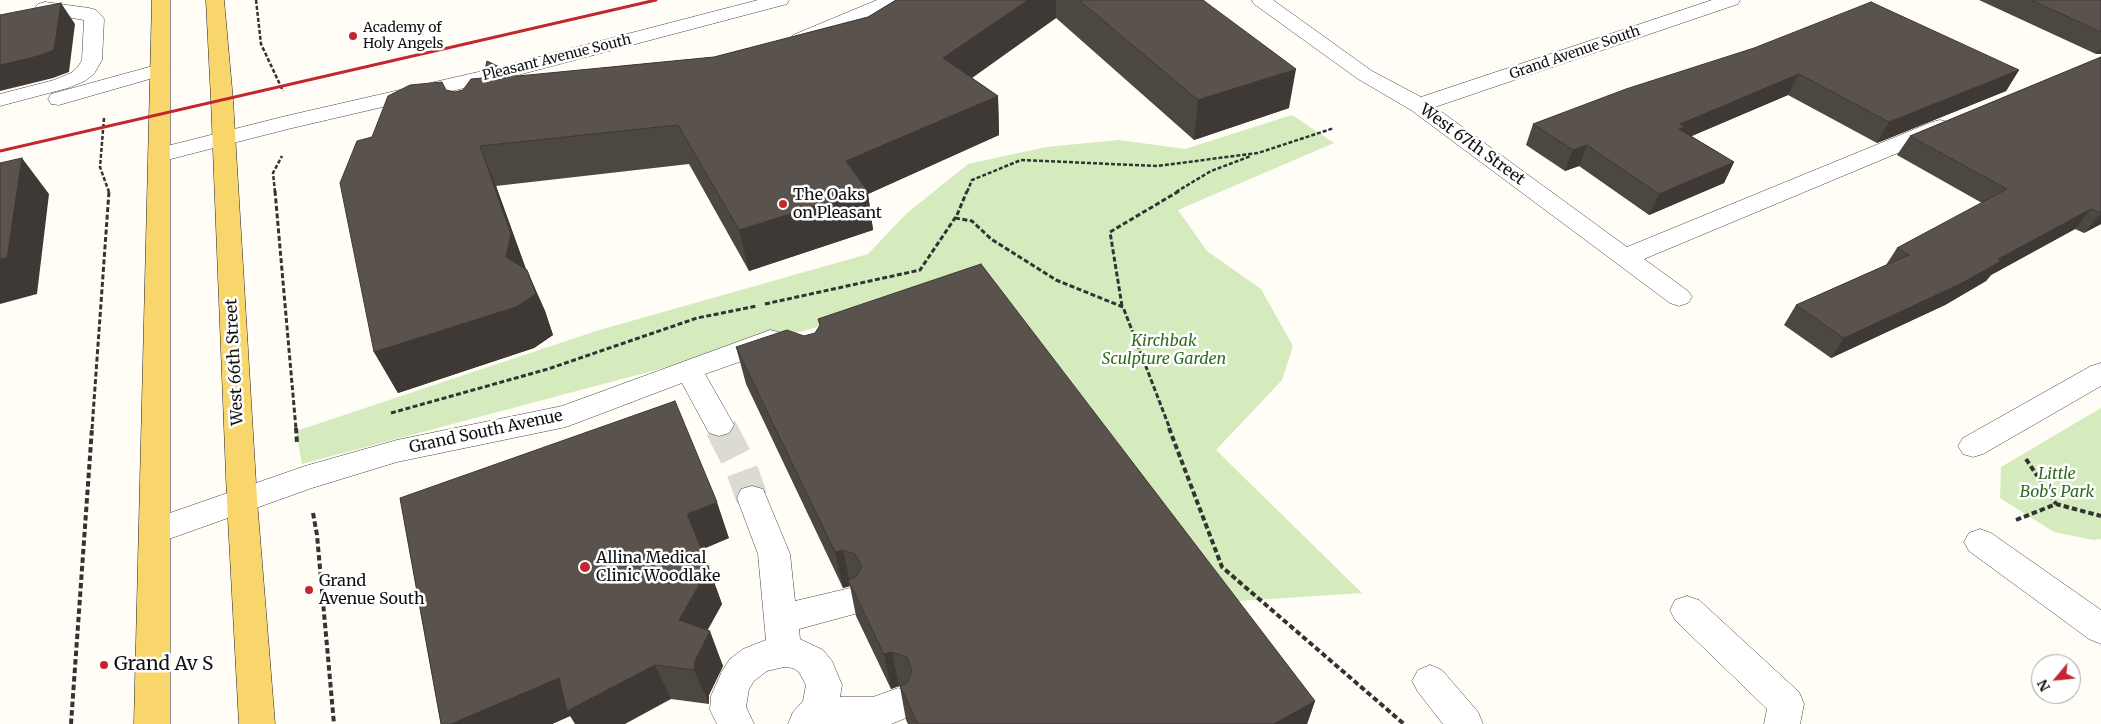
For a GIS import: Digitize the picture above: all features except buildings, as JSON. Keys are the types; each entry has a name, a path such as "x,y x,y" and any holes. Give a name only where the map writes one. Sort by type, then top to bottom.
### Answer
{"main road":[{"path":"152,724 162,0"},
{"name":"West 66th Street","path":"215,0 242,500 257,724"}],"street":[{"name":"Pleasant Avenue South","path":"159,155 286,123 495,81 780,0"},
{"path":"784,44 847,21 893,0"},
{"name":"West 67th Street","path":"1261,0 1364,75 1419,105 1679,297"},
{"name":"Grand Avenue South","path":"1419,105 1731,0"},
{"path":"0,100 78,78 87,70 92,60 94,20 90,14 42,8"},
{"path":"0,117 160,70"},
{"path":"495,81 571,75"},
{"path":"1625,257 1964,117"},
{"name":"Grand South Avenue","path":"155,530 305,478 397,451 566,416 690,371 770,339 796,352"},
{"path":"690,371 719,425"},
{"path":"1973,446 2101,373"},
{"path":"752,498 774,554 783,636 800,654 811,661 820,672 824,685 822,699 811,719"},
{"path":"1980,542 2101,629"},
{"path":"736,724 728,710 729,696 734,682 742,670 755,660 770,654 783,636 850,602"},
{"path":"1687,610 1784,714"},
{"path":"1430,681 1465,724"},
{"path":"811,719 874,714 898,704"}],"path":[{"path":"256,0 261,44 278,77 285,97 287,144 273,173 297,444 317,535 334,724"},
{"path":"71,724 109,189 100,167 106,99 112,84"},
{"path":"1334,128 1210,171 1110,232 1123,306 1222,567 1404,724"},
{"path":"388,414 548,369 697,318 920,270 955,218 972,180 1021,160 1157,166 1258,153"},
{"path":"955,218 972,221 991,239 1056,280 1123,306"},
{"path":"2001,430 2031,464 2056,504"},
{"path":"297,444 306,441"},
{"path":"1980,542 2020,518 2056,504 2101,516"}],"green space":[{"name":"Kirchbak Sculpture Garden","path":"1292,115 1334,143 1178,210 1207,251 1261,289 1293,346 1282,380 1216,450 1362,593 1224,602 829,324 302,464 296,431 596,331 868,254 906,214 968,164 1046,147 1119,140 1185,149"},
{"name":"Little Bob's Park","path":"2101,408 2101,539 2093,540 2054,532 2000,498 2001,467"}],"tunnel":[{"path":"719,425 721,429"},
{"path":"721,428 740,465 752,498"}],"railway":[{"path":"0,151 656,0"}],"place":[{"name":"Academy of Holy Angels","path":"353,36"},
{"name":"The Oaks on Pleasant","path":"783,204"},
{"name":"Allina Medical Clinic Woodlake","path":"585,567"},
{"name":"Grand Avenue South","path":"309,590"},
{"name":"Grand Av S","path":"104,665"}]}
